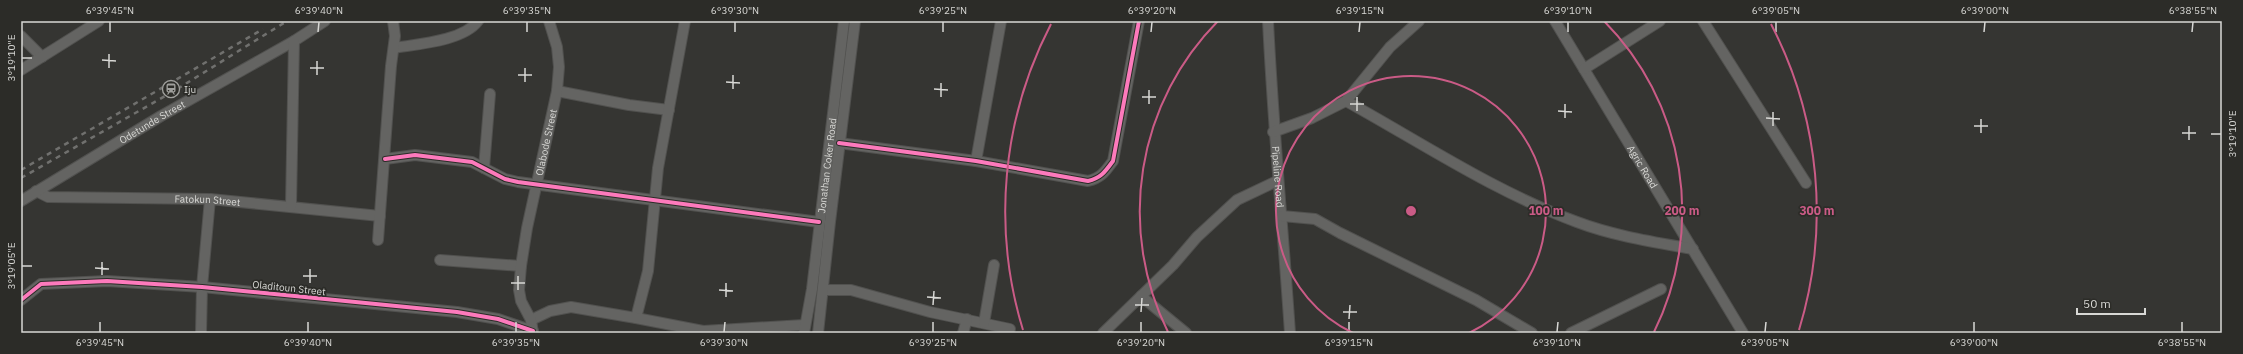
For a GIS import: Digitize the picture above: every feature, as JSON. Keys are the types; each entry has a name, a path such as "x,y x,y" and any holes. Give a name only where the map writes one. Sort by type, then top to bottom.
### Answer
{"street":[{"path":"21,70 99,21"},
{"name":"Odetunde Street","path":"21,201 161,116 294,41 325,21"},
{"path":"378,240 395,36 393,21"},
{"path":"394,48 444,39 469,30 478,21"},
{"name":"Olabode Street","path":"533,332 531,320 521,301 519,290 521,266 536,184 557,91 559,67 557,47 549,21"},
{"path":"636,318 648,271 658,168 685,21"},
{"name":"Jonathan Coker Road","path":"804,329 812,289 844,21"},
{"name":"Jonathan Coker Road","path":"818,333 839,143 855,21"},
{"path":"976,161 1001,21"},
{"path":"839,143 976,161 1088,180 1098,179 1105,173 1113,161 1139,21"},
{"name":"Pipeline Road","path":"1268,21 1273,132 1277,181 1282,216 1290,333"},
{"path":"1273,132 1312,118 1346,101 1390,48 1419,21"},
{"name":"Agric Road","path":"1555,21 1743,333"},
{"path":"1584,69 1660,21"},
{"path":"1703,21 1806,182"},
{"path":"21,36 42,57"},
{"path":"290,206 294,41"},
{"path":"557,91 629,105 669,110"},
{"path":"484,168 490,94"},
{"path":"1346,101 1459,166 1534,204 1592,226 1648,241 1693,249"},
{"path":"385,159 415,155 472,162 505,179 654,202 819,222"},
{"path":"1103,333 1174,265 1197,236 1237,200 1277,181"},
{"name":"Fatokun Street","path":"36,192 48,197 210,199 380,216"},
{"path":"201,333 202,287 210,199"},
{"path":"1282,216 1314,219 1476,300 1532,333"},
{"path":"440,260 521,266"},
{"path":"984,323 994,265"},
{"name":"Oladitoun Street","path":"21,300 40,284 107,281 202,287 457,312 498,319 533,332"},
{"path":"1571,333 1661,289"},
{"path":"822,290 851,290 930,312 1010,329"},
{"path":"1141,296 1186,333"},
{"path":"531,320 550,311 571,308 636,318 703,332 804,329"},
{"path":"963,333 967,319"},
{"path":"1595,322 1598,333"}],"railway":[{"path":"21,178 174,91 287,21"},
{"path":"21,170 263,29"}],"cycle path":[{"path":"839,143 976,161 1088,181 1092,180 1102,174 1113,161 1139,21"},
{"path":"385,159 415,155 472,162 505,179 518,182 819,222"},
{"path":"21,300 41,284 107,281 202,287 457,312 498,319 533,331"}],"place":[{"name":"Iju","path":"171,89"}]}
